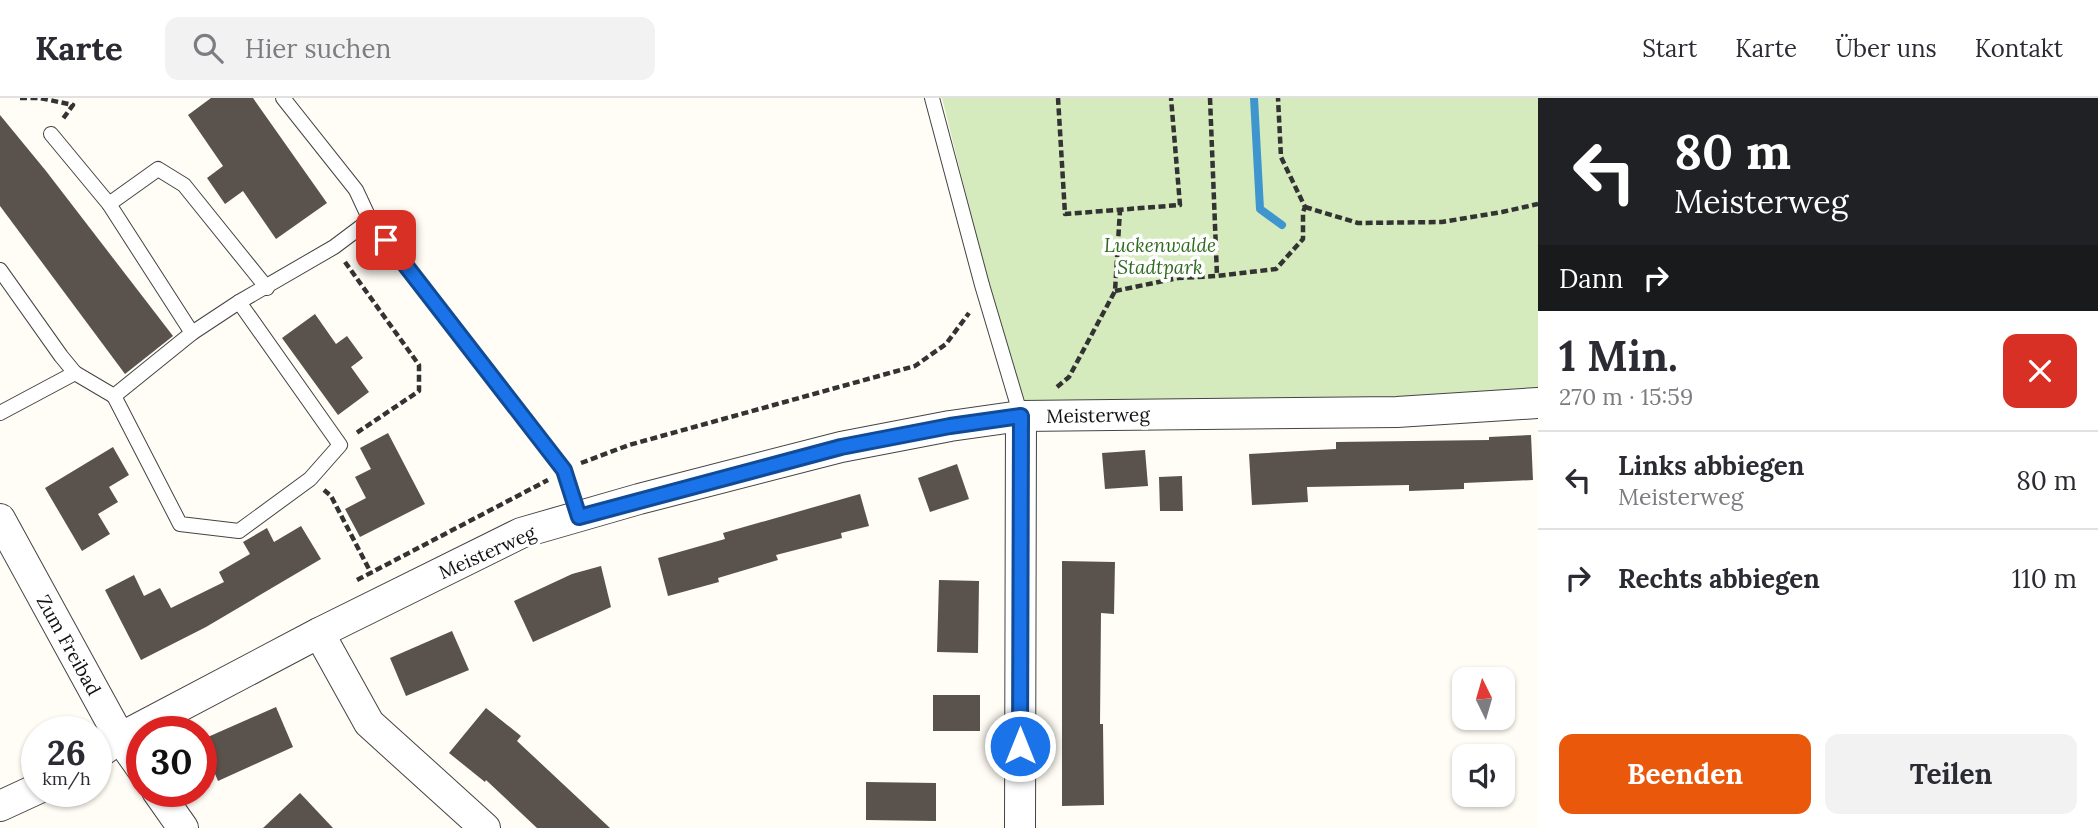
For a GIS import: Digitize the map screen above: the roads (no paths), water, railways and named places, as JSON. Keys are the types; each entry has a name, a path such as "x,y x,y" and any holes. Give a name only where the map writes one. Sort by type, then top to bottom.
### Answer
{"street":[{"name":"Meisterweg","path":"112,745 319,633 521,533 841,447 950,426 1021,416 1397,412 1538,403"},
{"path":"1020,828 1021,416"},
{"name":"Zum Freibad","path":"0,519 93,716"},
{"path":"319,633 369,723 485,828"},
{"path":"0,806 21,796"},
{"path":"168,807 183,828"}],"lane":[{"path":"283,98 356,190 370,220 564,470 579,517"},
{"path":"932,98 982,285 1021,416"},
{"path":"51,134 109,204 192,333"},
{"path":"109,204 158,169 184,185 267,288"},
{"path":"114,396 192,333 239,302 334,247 370,220"},
{"path":"0,271 75,373 114,396 180,524 239,531 310,478 340,444 239,302"},
{"path":"0,413 75,373"}],"waterway":[{"path":"1254,98 1260,209 1282,225"}],"park label":[{"name":"Luckenwalde Stadtpark","path":"1160,256"}]}
